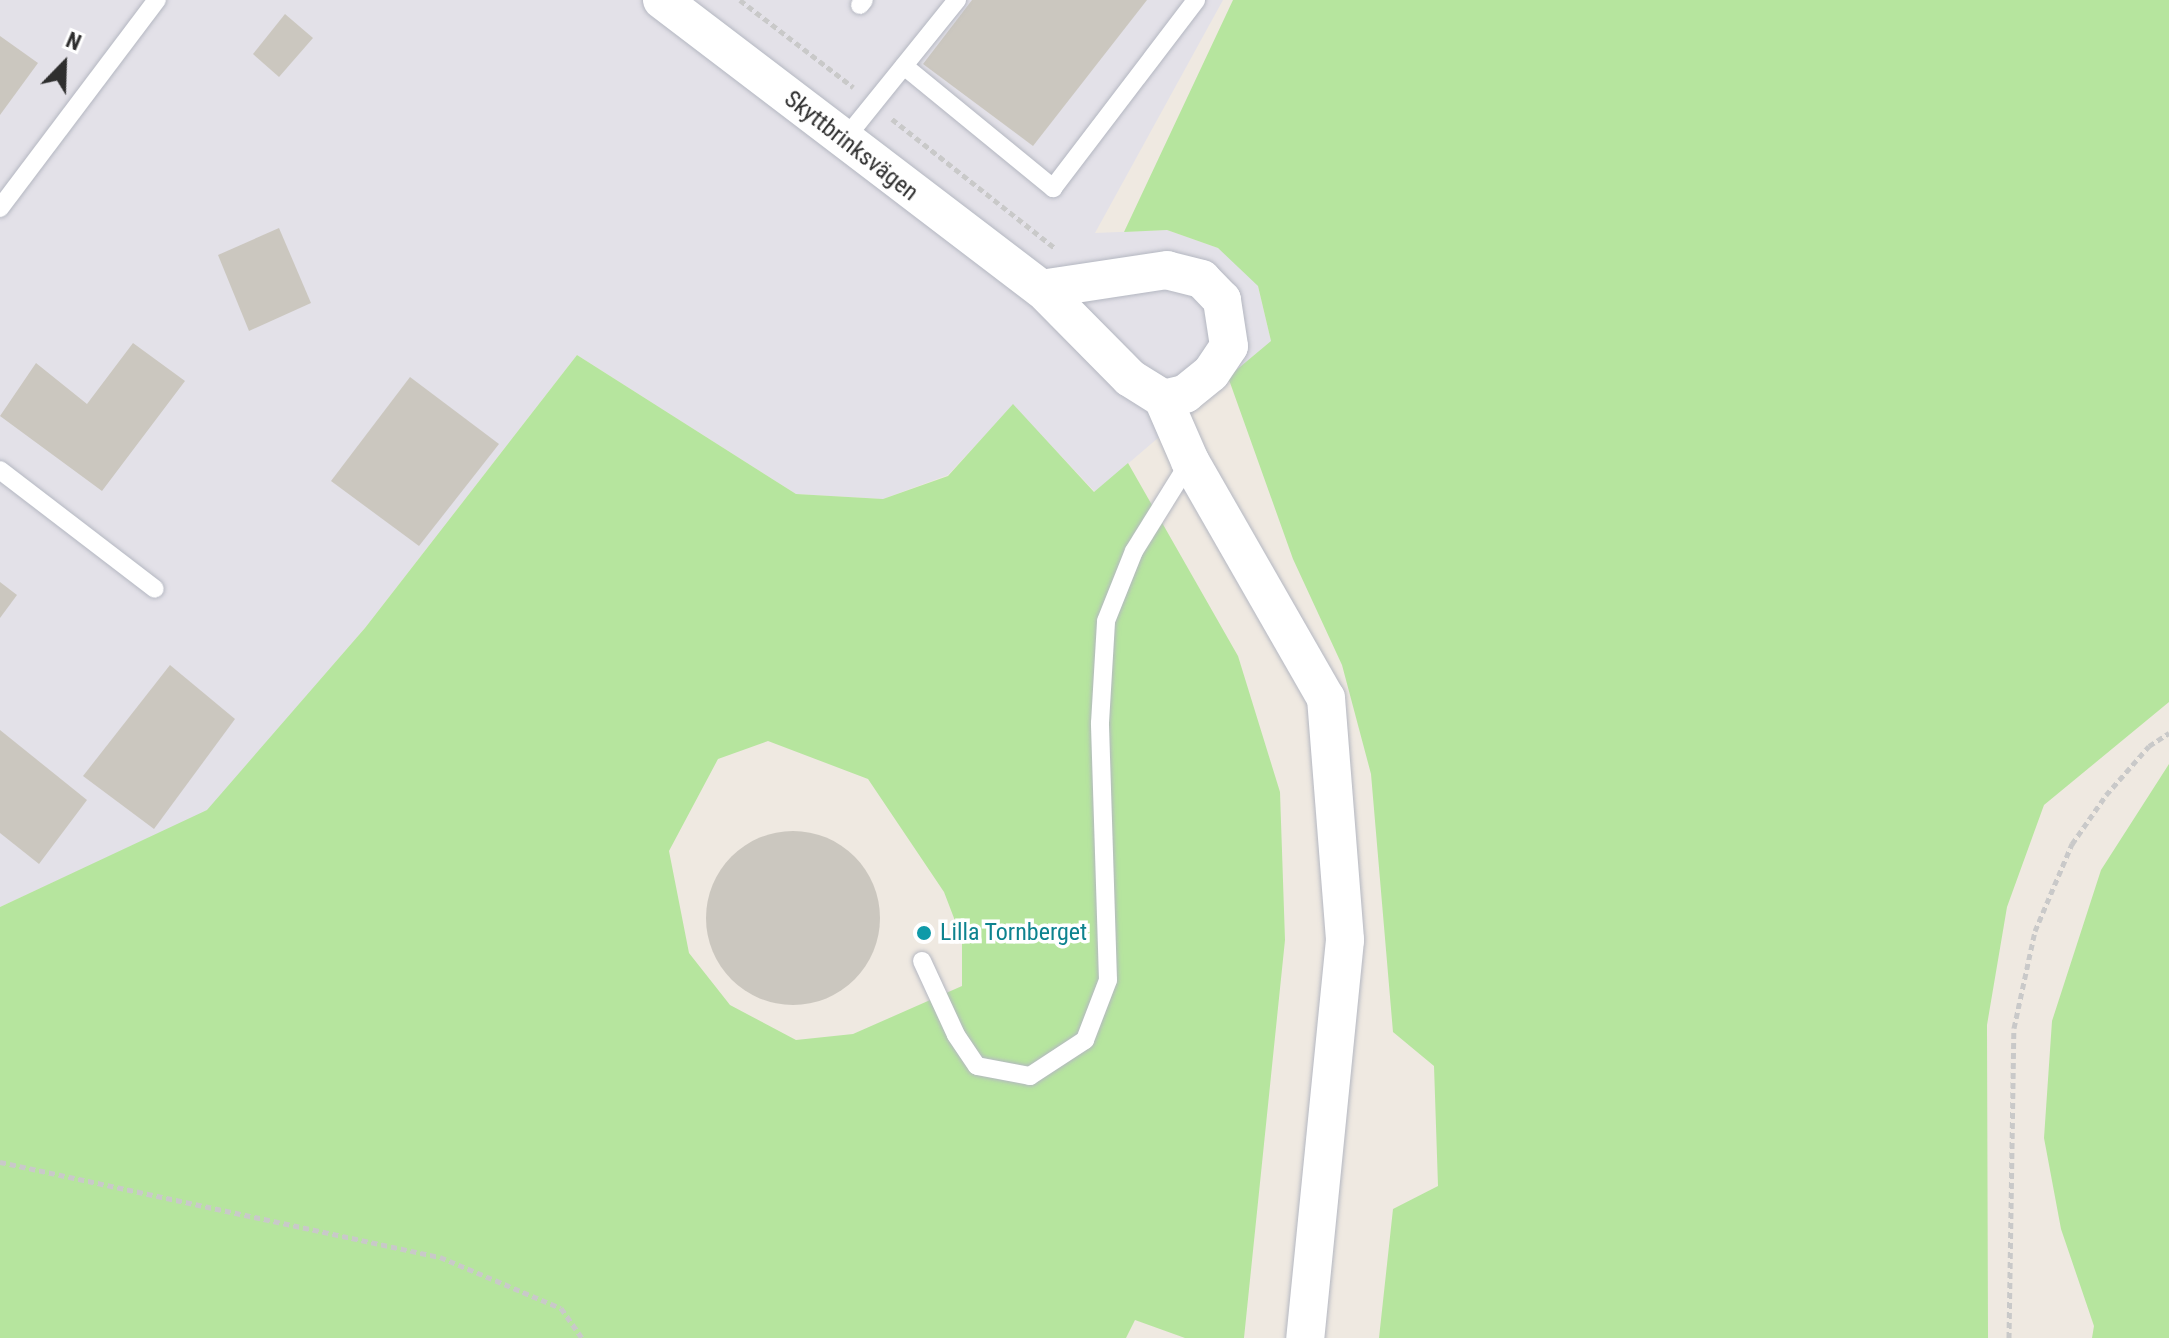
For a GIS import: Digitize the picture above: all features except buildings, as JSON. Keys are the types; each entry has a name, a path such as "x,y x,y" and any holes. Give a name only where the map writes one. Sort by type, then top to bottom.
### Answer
{"street":[{"name":"Skyttbrinksvägen","path":"662,0 1042,289 1130,378 1163,399"},
{"path":"1042,289 1167,270 1202,279 1222,300 1229,346 1211,373 1185,394 1163,399 1190,461 1326,698 1345,940 1305,1338"}],"lane":[{"path":"0,208 157,0"},
{"path":"844,140 957,0"},
{"path":"904,66 1053,188 1196,0"},
{"path":"922,961 956,1035 977,1066 1030,1076 1085,1040 1108,980 1100,723 1106,621 1134,551 1190,461"},
{"path":"0,470 155,589"}],"path":[{"path":"740,0 1096,280"},
{"path":"2009,1338 2014,1028 2035,931 2072,844 2106,795 2149,746 2169,733"},
{"path":"0,1162 440,1257 561,1308 582,1338"}],"shaded area":[{"path":"0,0 1223,0 1095,233 1167,230 1218,248 1256,278 1271,341 1095,492 1013,405 948,475 883,499 796,494 577,355 365,628 207,811 0,907"}],"green space":[{"path":"1233,0 2169,0 2169,702 2044,805 2007,907 1987,1025 1988,1338 1379,1338 1393,1209 1438,1186 1434,1066 1393,1032 1371,774 1342,665 1293,559 1228,377 1271,341 1258,286 1218,248 1167,230 1124,232"},
{"path":"577,355 796,494 883,499 948,476 1013,404 1094,492 1128,463 1238,656 1280,792 1285,940 1244,1338 1185,1338 1135,1320 1126,1338 0,1338 0,907 207,810 365,628","holes":["768,741 868,779 944,892 962,939 962,986 853,1034 796,1040 730,1005 689,953 669,851 718,759"]},
{"path":"2169,764 2169,1338 2092,1338 2094,1326 2061,1229 2044,1138 2052,1021 2101,870"}],"place":[{"name":"Lilla Tornberget","path":"924,933"}]}
